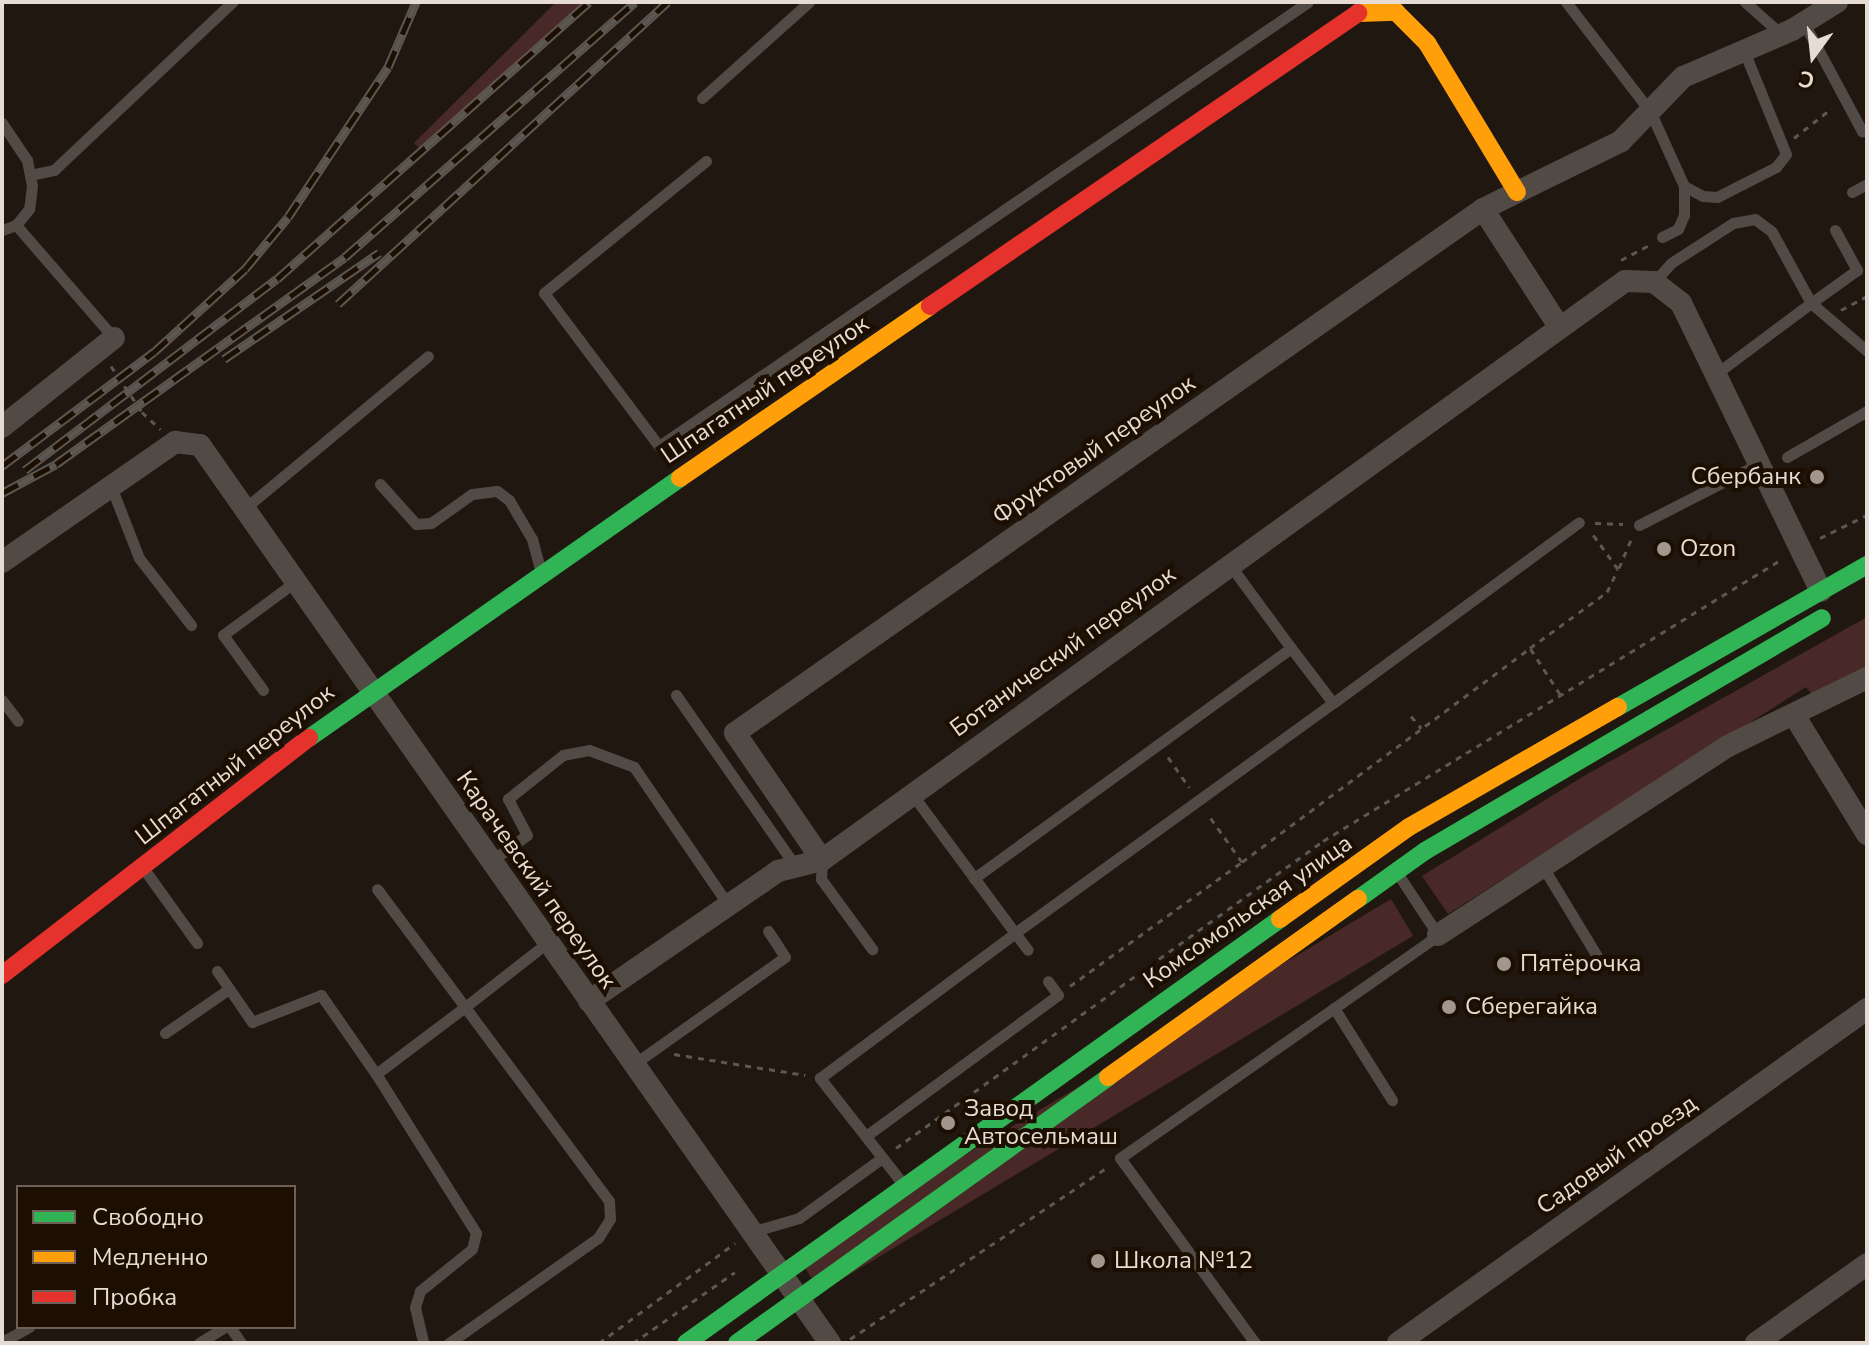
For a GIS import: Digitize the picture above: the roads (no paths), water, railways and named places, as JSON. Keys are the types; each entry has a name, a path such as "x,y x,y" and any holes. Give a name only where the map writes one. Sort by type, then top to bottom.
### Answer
{"main road":[{"name":"Шпагатный переулок","path":"2,975 371,690 1360,11 1396,12 1427,43 1517,192"},
{"name":"Комсомольская улица","path":"686,1343 1409,827 1867,565"},
{"path":"737,1343 1396,870 1842,607"}],"street":[{"path":"1650,111 1683,77 1782,35 1837,2"},
{"name":"Фруктовый переулок","path":"822,860 735,733 1483,209 1621,141 1650,111"},
{"path":"1483,209 1558,325"},
{"name":"Ботанический переулок","path":"589,1001 778,871 822,860 1558,325 1625,281 1654,282"},
{"path":"1654,282 1681,303 1821,591"},
{"path":"2,427 108,343"},
{"name":"Карачевский переулок","path":"112,489 175,442 200,445 830,1343"},
{"path":"2,562 112,489"},
{"path":"1438,935 1728,746 1867,678"},
{"path":"1794,715 1867,834"},
{"name":"Садовый проезд","path":"1398,1343 1867,1009"},
{"path":"1756,1343 1867,1264"}],"lane":[{"path":"30,175 54,170 232,2"},
{"path":"702,98 809,2"},
{"path":"706,161 544,293 659,446 1308,2"},
{"path":"1566,2 1650,111 1684,186 1684,215 1678,229 1662,237"},
{"path":"1745,2 1782,35"},
{"path":"1804,23 1862,131 1867,129"},
{"path":"1684,186 1717,197 1776,167 1785,145 1744,51"},
{"path":"2,123 27,160 30,175 29,209 16,225 2,230"},
{"path":"1852,192 1867,184"},
{"path":"1654,282 1671,263 1733,223 1755,219 1772,232 1811,303 1830,315 1867,351"},
{"path":"16,225 108,343"},
{"path":"1717,373 1857,270 1835,230"},
{"path":"244,509 428,356"},
{"path":"1787,457 1867,411"},
{"path":"1639,525 1760,463"},
{"path":"380,484 416,524 431,523 472,494 497,491 509,500 532,539 541,573"},
{"path":"112,489 139,558 191,625"},
{"path":"905,1187 820,1078 1579,522"},
{"path":"1230,564 1333,703"},
{"path":"263,690 223,635 295,582"},
{"path":"974,878 1291,648"},
{"path":"676,695 796,867"},
{"path":"2,700 18,721"},
{"path":"491,861 527,835 508,799 563,755 589,750 634,767 728,905"},
{"path":"912,794 1028,950"},
{"path":"822,860 821,879 872,949"},
{"path":"142,866 197,943"},
{"path":"1543,867 1597,956"},
{"path":"1255,1343 1120,1158 1438,935 1396,870"},
{"path":"377,889 612,1211 598,1238 449,1343"},
{"path":"634,1064 785,957 768,931"},
{"path":"376,1074 547,943"},
{"path":"217,971 252,1022 321,995 376,1074 476,1233 472,1249 420,1291 415,1307 423,1343"},
{"path":"866,1136 1058,995 1048,981"},
{"path":"165,1033 229,989"},
{"path":"1334,1008 1392,1100"},
{"path":"751,1232 799,1218 882,1158"},
{"path":"2,1342 25,1329"},
{"path":"199,1343 224,1329"}],"railway":[{"path":"2,466 154,352 245,269 288,217 388,67 416,2"},
{"path":"25,470 277,279 589,2"},
{"path":"2,493 56,464 345,257 635,2"},
{"path":"338,304 668,2"},
{"path":"224,359 379,253"}],"place":[{"name":"Сбербанк","path":"1817,477"},
{"name":"Ozon","path":"1664,549"},
{"name":"Пятёрочка","path":"1504,964"},
{"name":"Сберегайка","path":"1449,1007"},
{"name":"Завод Автосельмаш","path":"948,1123"},
{"name":"Школа №12","path":"1098,1261"}]}
